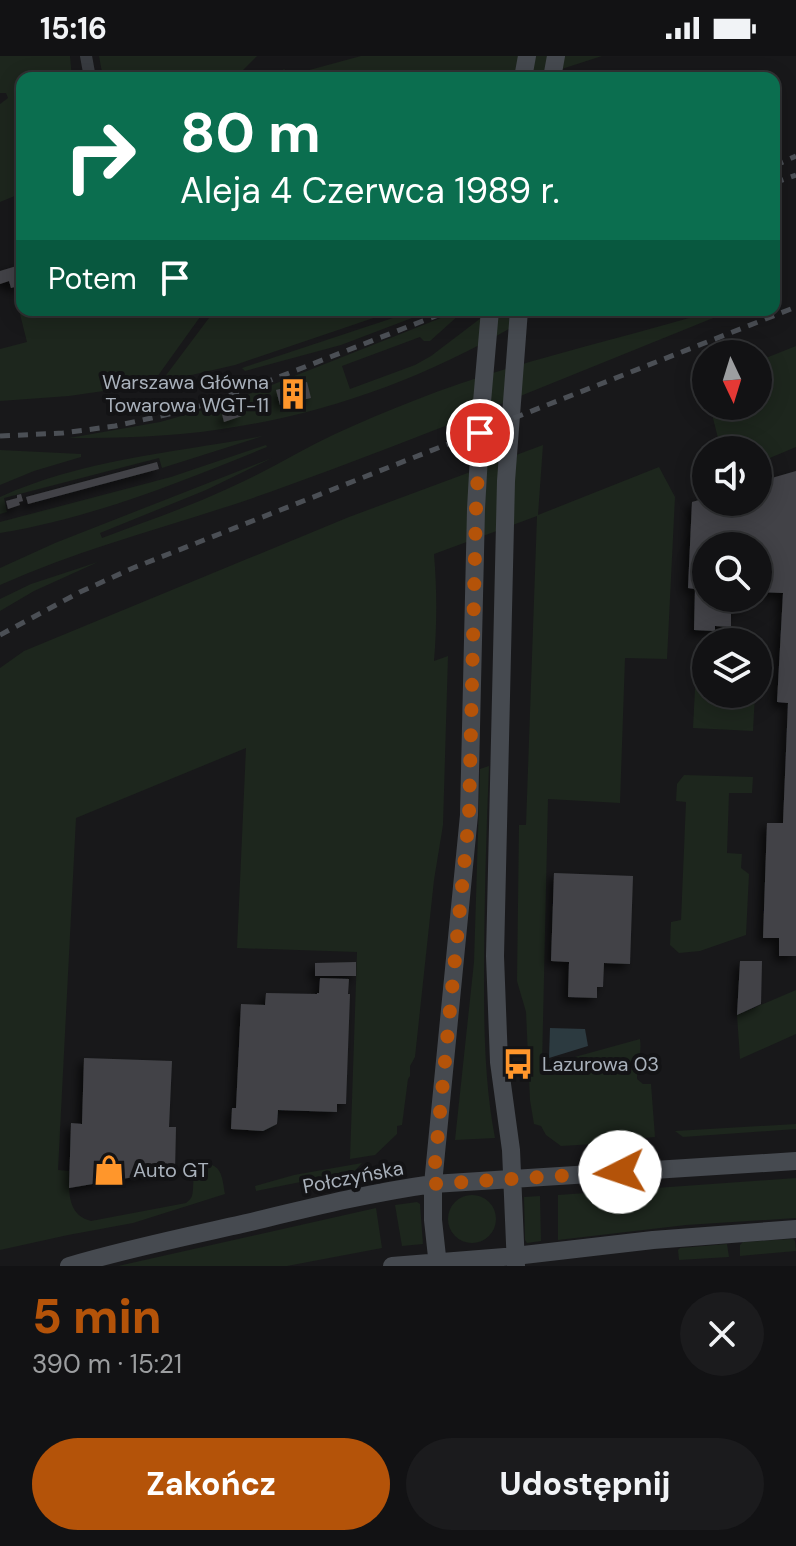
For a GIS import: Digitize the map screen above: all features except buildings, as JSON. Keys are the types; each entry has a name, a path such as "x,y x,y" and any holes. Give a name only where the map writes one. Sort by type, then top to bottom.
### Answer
{"main road":[{"path":"438,1264 433,1184 469,815 478,479 490,316"},
{"path":"516,1261 511,1150 499,1062 495,984 507,466 519,316"},
{"name":"Połczyńska","path":"69,1266 117,1252 389,1190 433,1184 796,1161"},
{"path":"392,1266 516,1261 653,1240 796,1229"}],"shaded area":[{"path":"0,56 70,56 71,72 16,72 16,195 0,202 0,104 8,98 6,93 0,93"},
{"path":"99,56 257,56 241,72 102,72"},
{"path":"361,56 602,56 553,72 302,72"},
{"path":"20,316 201,316 152,384 69,396 0,401 0,349 27,342"},
{"path":"210,316 379,316 235,365 161,382"},
{"path":"399,316 417,316 341,345 245,371 242,368"},
{"path":"446,316 458,316 430,341 420,337 342,366 350,389 415,365 431,356 480,316 530,316 427,370 305,412 264,422 184,434 69,438 160,422 224,404"},
{"path":"694,316 718,316 328,471 66,559 0,585 0,568 55,543 272,458 206,490 100,533 102,538 181,509 374,417 450,387"},
{"path":"796,346 796,447 772,457 772,436 718,436 714,420 772,420 772,355"},
{"path":"263,436 162,468 159,458 4,498 7,512 0,514 0,497 64,474 96,465"},
{"path":"266,445 136,498 69,518 0,533 0,522 171,477"},
{"path":"543,445 538,515 659,467 675,497 667,659 625,658 620,803 548,799 542,1066 640,1039 637,1079 643,1084 651,1084 655,1137 561,1146 546,1135 541,1126 534,1124 526,1012 517,981 519,825 526,825 537,516 434,554 434,661 448,656 443,825 415,1057 410,1066 402,1125 397,1126 397,1134 375,1155 350,1159 357,952 237,948 246,748 76,818 58,1170 69,1171 73,1208 77,1214 91,1221 186,1203 193,1194 196,1169 204,1163 216,1167 222,1177 225,1194 133,1223 0,1250 0,668 24,651 349,517"},
{"path":"0,450 81,454 81,457 0,485"},
{"path":"98,562 34,591 0,611 0,599 31,584"},
{"path":"694,708 754,708 753,731 693,728"},
{"path":"489,766 484,1020 487,1079 495,1138 455,1140 474,962 480,769"},
{"path":"684,775 753,777 752,793 729,793 727,853 742,854 741,868 749,874 746,935 700,951 679,953 670,945 671,922 681,920 686,802 676,801 677,784"},
{"path":"796,990 796,1034 740,1059 737,1015"},
{"path":"550,1028 585,1029 588,1046 549,1058"},
{"path":"796,1124 796,1129 683,1137 675,1131"},
{"path":"362,1163 355,1171 256,1191 255,1186 294,1175"},
{"path":"796,1178 796,1218 686,1225 558,1240 558,1195"},
{"path":"472,1195 489,1202 496,1219 489,1236 472,1243 455,1236 448,1219 455,1202"},
{"path":"540,1196 541,1241 527,1243 524,1197"},
{"path":"420,1204 423,1244 402,1246 395,1205"},
{"path":"376,1208 382,1248 287,1266 118,1266"},
{"path":"793,1239 796,1251 740,1256 743,1242"},
{"path":"727,1244 729,1257 679,1260 680,1248"}],"railway":[{"path":"780,163 796,156"},
{"path":"780,181 796,175"},
{"path":"780,313 796,307"},
{"path":"0,436 63,433 115,426 188,410 436,316"},
{"path":"0,635 80,592 133,568 773,316"}],"place":[{"name":"Warszawa Główna Towarowa WGT-11","path":"293,394"},
{"name":"Lazurowa 03","path":"518,1064"},
{"name":"Auto GT","path":"109,1170"}],"route":[{"path":"480,433 469,815 433,1184 620,1172"}]}
